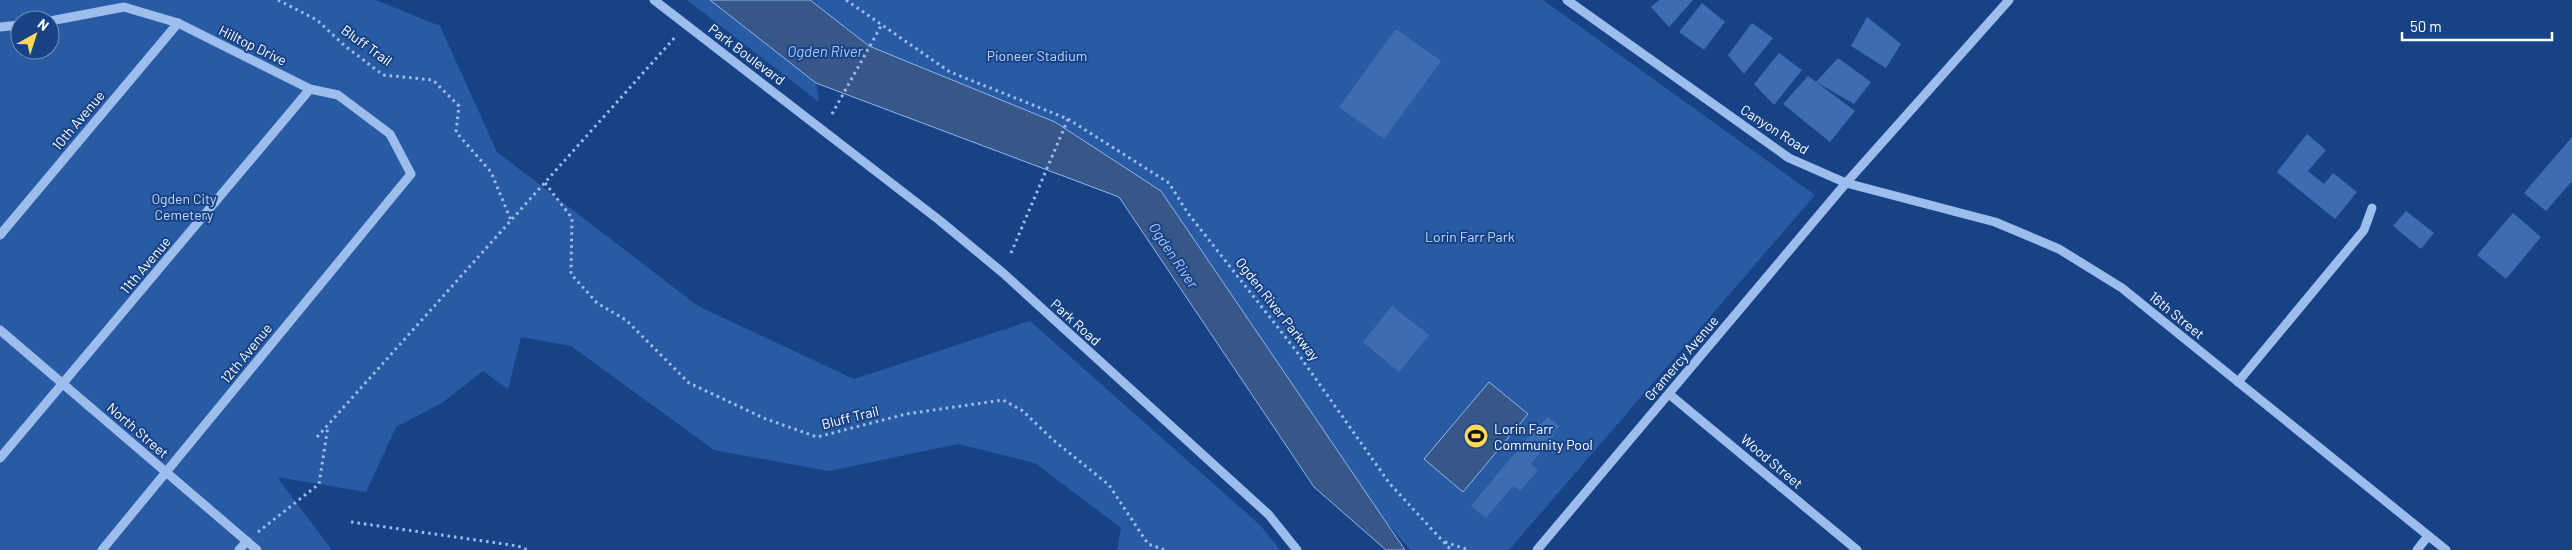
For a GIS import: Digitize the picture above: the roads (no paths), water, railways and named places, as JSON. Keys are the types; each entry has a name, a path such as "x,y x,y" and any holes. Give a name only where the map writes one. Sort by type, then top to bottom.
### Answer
{"street":[{"name":"Park Boulevard","path":"654,0 823,130"},
{"name":"Canyon Road","path":"1567,0 1790,158 1846,183"},
{"path":"1846,183 2009,0"},
{"name":"Hilltop Drive","path":"60,20 124,8 178,23 310,89 338,96 390,134 411,174"},
{"name":"10th Avenue","path":"0,235 178,23"},
{"name":"11th Avenue","path":"0,458 310,89"},
{"name":"Park Road","path":"823,130 1002,273 1269,515 1297,550"},
{"name":"12th Avenue","path":"102,550 411,174"},
{"name":"16th Street","path":"1846,183 1995,222 2059,249 2122,288 2446,550"},
{"name":"Gramercy Avenue","path":"1537,550 1846,183"},
{"path":"2238,382 2364,230 2372,208"},
{"name":"North Street","path":"0,330 258,550"},
{"name":"Wood Street","path":"1669,394 1857,550"},
{"path":"2417,550 2428,536"},
{"path":"239,550 247,541"}],"water":[{"name":"Ogden River","path":"710,0 810,0 869,46 1055,122 1161,191 1405,550 1386,550 1314,487 1119,197 816,83"},
{"name":"Lorin Farr Community Pool","path":"1489,382 1528,414 1463,492 1424,459"}],"place":[{"name":"Lorin Farr Community Pool","path":"1476,436"}],"park label":[{"name":"Pioneer Stadium","path":"1037,55"},
{"name":"Ogden City Cemetery","path":"184,206"},
{"name":"Lorin Farr Park","path":"1470,236"}]}
